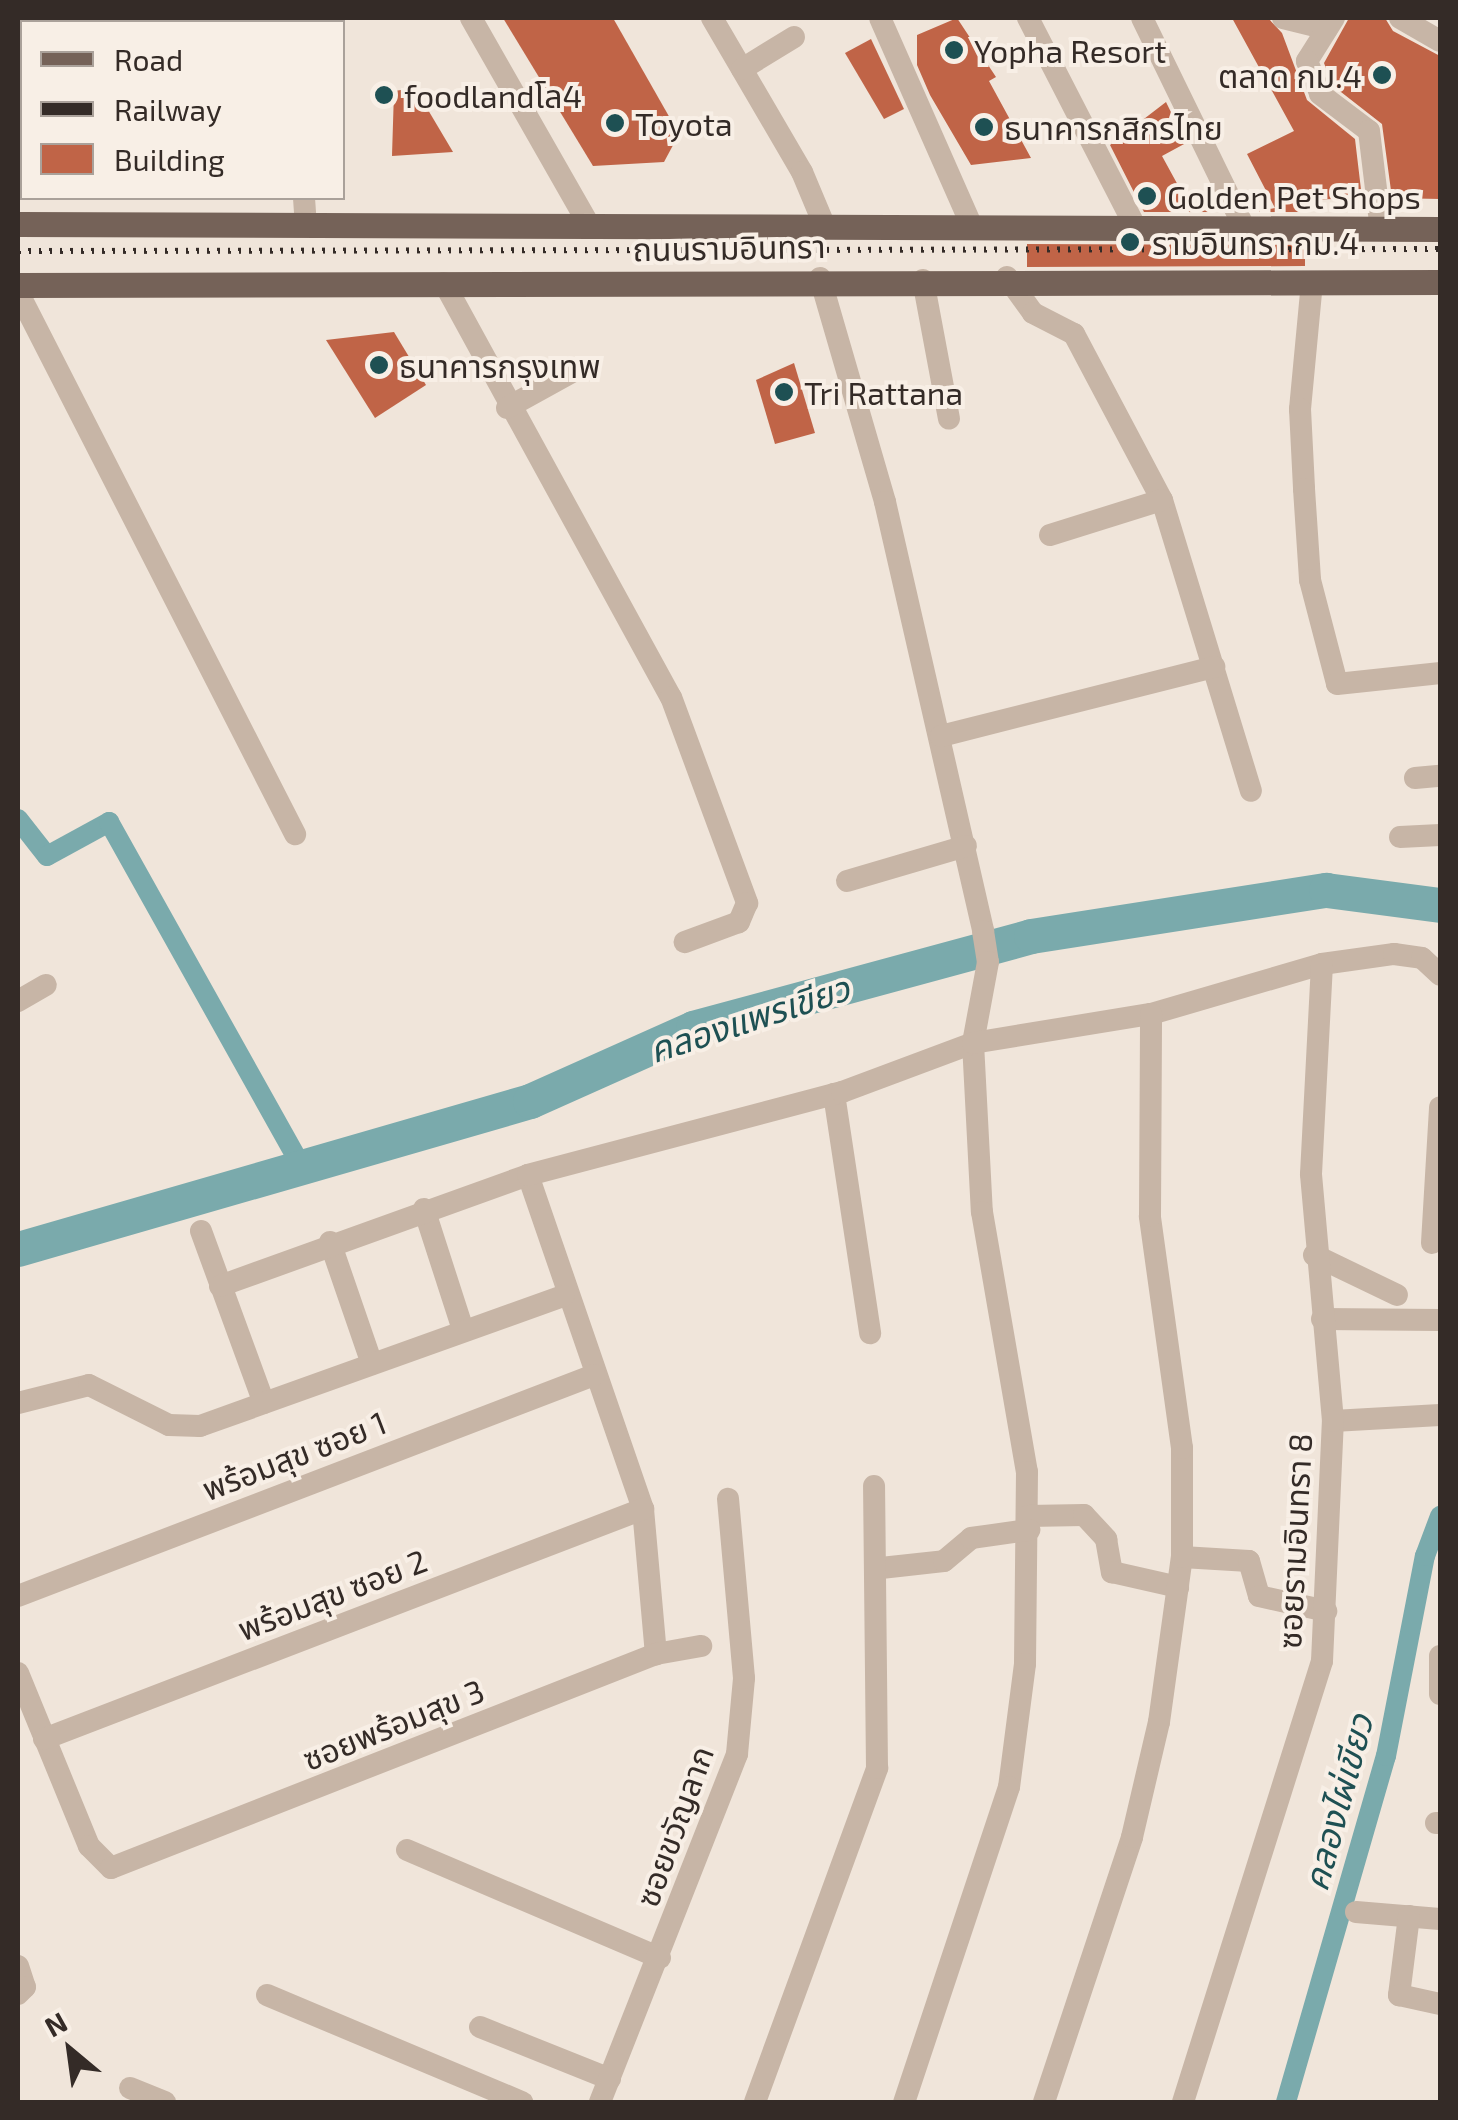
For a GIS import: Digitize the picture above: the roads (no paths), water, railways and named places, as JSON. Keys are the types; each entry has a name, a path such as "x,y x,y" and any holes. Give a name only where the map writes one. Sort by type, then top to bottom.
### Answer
{"main road":[{"name":"ถนนรามอินทรา","path":"18,224 1440,229"},
{"name":"ถนนรามอินทรา","path":"18,284 1006,277 1440,282"}],"street":[{"path":"471,18 589,225"},
{"path":"712,18 825,227"},
{"path":"880,18 972,227"},
{"path":"1028,18 1136,228"},
{"path":"1142,18 1244,227"},
{"path":"1283,18 1331,23 1306,61 1320,94 1369,132 1382,230"},
{"path":"1400,18 1440,42"},
{"path":"742,70 794,38"},
{"path":"304,200 306,224"},
{"path":"1006,277 1034,314 1074,334 1162,500 1251,792"},
{"path":"820,278 941,736 983,931 988,962 973,1044 982,1212 1024,1430 1028,1523 1026,1664 1008,1786 904,2102"},
{"path":"923,280 950,418"},
{"path":"1312,282 1300,409 1304,489 1310,580 1337,684 1440,673"},
{"path":"444,283 507,408 671,697 747,903 739,922 685,942"},
{"path":"18,292 295,834"},
{"path":"507,408 572,372"},
{"path":"1050,535 1162,500"},
{"path":"941,736 1214,667"},
{"path":"1415,778 1440,776"},
{"path":"1400,837 1440,835"},
{"path":"847,880 966,846"},
{"path":"220,1286 330,1242 528,1175 834,1094 973,1044 1151,1014 1322,964 1394,954 1422,958 1440,975"},
{"name":"ซอยรามอินทรา 8","path":"1183,2102 1322,1661 1333,1421 1314,1255 1322,964"},
{"path":"18,1001 46,985"},
{"path":"1044,2102 1132,1837 1182,1557 1182,1448 1150,1216 1151,1014"},
{"path":"834,1094 870,1333"},
{"path":"1432,1243 1440,1108"},
{"path":"528,1175 563,1296 642,1509 656,1654"},
{"path":"424,1209 463,1330"},
{"path":"201,1232 264,1403"},
{"path":"330,1242 372,1364"},
{"path":"1314,1255 1397,1295"},
{"path":"18,1403 90,1384 185,1429 563,1296"},
{"path":"1322,1319 1440,1320"},
{"name":"พร้อมสุข ซอย 1","path":"18,1596 594,1376"},
{"path":"1333,1421 1440,1415"},
{"path":"755,2102 871,1797 881,1568 874,1486"},
{"name":"ซอยขวัญลาก","path":"600,2102 729,1787 744,1715 728,1500"},
{"name":"พร้อมสุข ซอย 2","path":"44,1739 642,1509"},
{"path":"881,1568 944,1562 971,1538 1028,1523 1084,1515 1106,1539 1112,1572 1178,1587"},
{"path":"1182,1557 1249,1561 1259,1596 1326,1611"},
{"name":"ซอยพร้อมสุข 3","path":"44,1739 89,1846 112,1868 656,1654 701,1646"},
{"path":"1440,1656 1440,1694"},
{"path":"18,1674 44,1739"},
{"path":"407,1850 660,1958"},
{"path":"1356,1912 1440,1918"},
{"path":"1409,1916 1400,1999 1440,2004"},
{"path":"267,1995 522,2102"},
{"path":"480,2027 610,2078"},
{"path":"130,2088 164,2102"}],"waterway":[{"path":"18,819 47,856 109,822 304,1171"},
{"name":"คลองแพรเขียว","path":"18,1249 530,1101 693,1028 1031,936 1326,890 1440,905"},
{"name":"คลองไผ่เขียว","path":"1286,2102 1386,1756 1425,1556 1440,1516"}],"railway":[{"path":"18,251 1440,249"}],"place":[{"name":"Yopha Resort","path":"954,50"},
{"name":"ตลาด กม.4","path":"1382,75"},
{"name":"foodlandโล4","path":"384,95"},
{"name":"Toyota","path":"615,123"},
{"name":"ธนาคารกสิกรไทย","path":"984,127"},
{"name":"Golden Pet Shops","path":"1147,196"},
{"name":"รามอินทรา กม.4","path":"1130,242"},
{"name":"ธนาคารกรุงเทพ","path":"379,365"},
{"name":"Tri Rattana","path":"784,392"}]}
